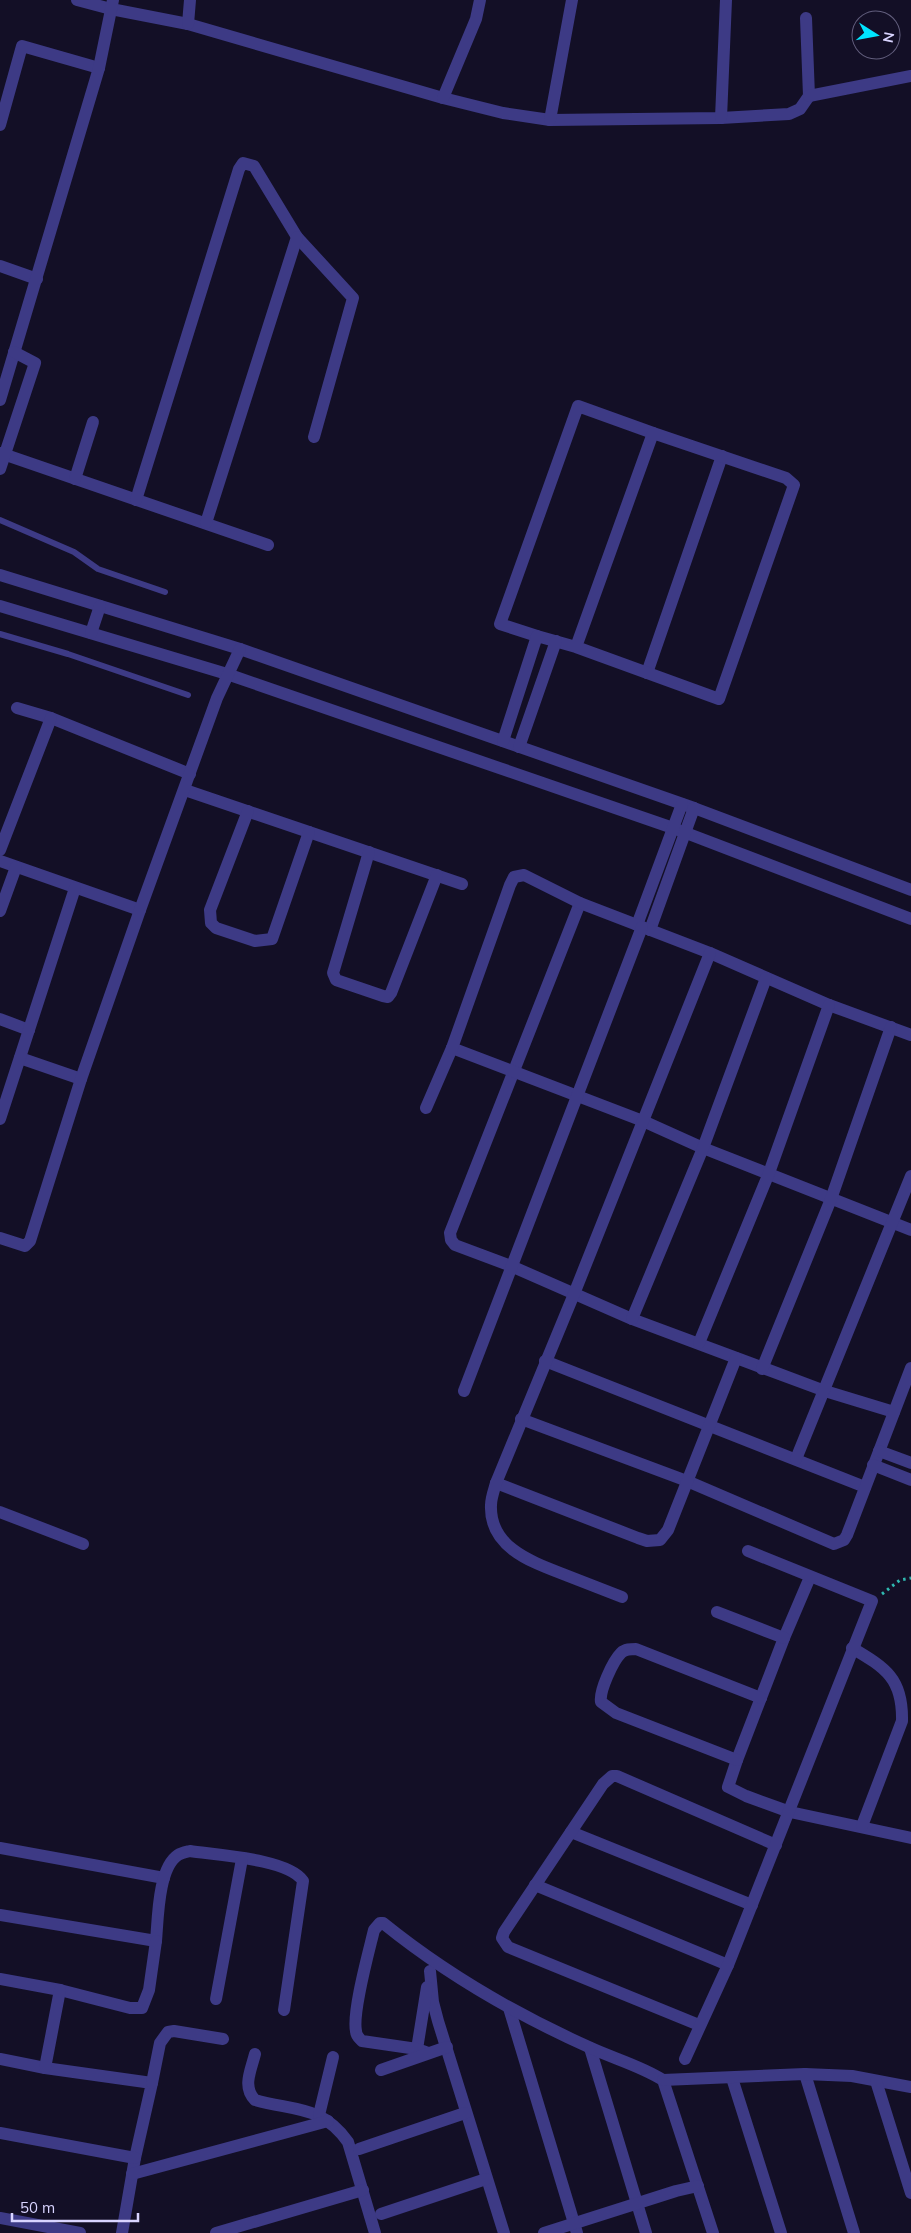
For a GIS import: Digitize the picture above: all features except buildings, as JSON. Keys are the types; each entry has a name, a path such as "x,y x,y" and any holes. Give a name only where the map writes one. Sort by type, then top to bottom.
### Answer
{"street":[{"path":"77,0 112,4 188,24 443,98 503,113 550,120 721,118 789,114 800,109 809,96 806,18"},
{"path":"188,24 190,0"},
{"path":"443,98 476,19 480,0"},
{"path":"550,120 572,0"},
{"path":"721,118 726,0"},
{"path":"0,400 99,68 112,4"},
{"path":"0,124 22,46 99,68"},
{"path":"809,96 854,89 911,76"},
{"path":"136,500 242,163 254,166 297,237 353,298 314,437"},
{"path":"206,524 297,237"},
{"path":"0,266 37,279"},
{"path":"0,469 2,454 35,363 14,352"},
{"path":"578,406 722,456 786,478 794,485 719,699 576,647 500,624 578,406"},
{"path":"75,479 94,422"},
{"path":"576,647 653,433"},
{"path":"2,454 268,545"},
{"path":"647,673 722,456"},
{"path":"0,575 240,649 694,808 911,890"},
{"path":"0,606 227,674 673,828 911,919"},
{"path":"91,633 100,606"},
{"path":"503,741 537,636"},
{"path":"519,747 556,641"},
{"path":"0,1238 25,1246 30,1241 81,1079 140,910 227,674 240,649"},
{"path":"17,708 51,718 190,774"},
{"path":"0,850 51,718"},
{"path":"185,790 462,884"},
{"path":"643,928 682,804"},
{"path":"464,1391 576,1095 643,928 686,833 694,808"},
{"path":"248,811 210,910 211,923 216,928 256,941 272,939 308,832"},
{"path":"370,852 333,973 336,980 383,996 388,997 392,993 437,875"},
{"path":"0,861 140,910"},
{"path":"0,911 16,867"},
{"path":"426,1108 452,1048 514,877 524,875 580,903 710,954 828,1005 911,1035"},
{"path":"0,1119 5,1086 20,1058 75,888"},
{"path":"580,903 512,1072 450,1234 450,1240 455,1245 511,1266 632,1319 699,1343 762,1369 894,1412"},
{"path":"622,1597 526,1560 508,1546 498,1534 492,1519 490,1505 496,1483 521,1419 574,1294 710,954"},
{"path":"632,1319 702,1148 766,978"},
{"path":"699,1343 768,1173 828,1005"},
{"path":"0,1020 29,1030"},
{"path":"762,1369 831,1199 891,1027"},
{"path":"452,1048 643,1121 702,1148 911,1230"},
{"path":"20,1058 81,1079"},
{"path":"796,1459 911,1176"},
{"path":"496,1483 638,1538 654,1542 664,1537 736,1358"},
{"path":"545,1361 710,1424 865,1487"},
{"path":"521,1419 686,1481 834,1544 844,1540 847,1535 911,1368"},
{"path":"879,1450 911,1463"},
{"path":"873,1465 911,1480"},
{"path":"0,1512 83,1544"},
{"path":"685,2059 728,1965 872,1601 748,1551"},
{"path":"810,1577 784,1638 728,1787 746,1796 790,1812 911,1838"},
{"path":"717,1612 784,1638"},
{"path":"852,1648 872,1660 895,1680 903,1704 902,1721 862,1826"},
{"path":"737,1760 616,1713 601,1702 602,1689 621,1652 636,1649 761,1698"},
{"path":"699,2025 508,1947 502,1938 504,1932 603,1784 612,1776 617,1776 776,1845"},
{"path":"571,1832 752,1906"},
{"path":"0,1848 164,1878"},
{"path":"0,1979 60,1990 130,2008 142,2008 149,1990 164,1878 172,1862 179,1854 190,1851 266,1862 289,1869 299,1875 302,1881 284,2010"},
{"path":"216,1999 242,1859"},
{"path":"535,1885 728,1965"},
{"path":"0,1915 156,1941"},
{"path":"447,2047 423,2050 360,2040 356,2031 356,2014 374,1930 380,1922 431,1966 509,2008 590,2048 651,2072 664,2080 805,2074 852,2076 911,2086"},
{"path":"431,1966 433,2002 504,2233"},
{"path":"423,2050 431,1966"},
{"path":"46,2068 60,1990"},
{"path":"509,2008 576,2228"},
{"path":"122,2233 135,2158 160,2043 168,2032 174,2031 223,2039"},
{"path":"590,2048 646,2233"},
{"path":"381,2070 423,2050"},
{"path":"254,2054 248,2086 249,2094 255,2100 307,2110 339,2129 348,2142 375,2233"},
{"path":"323,2118 333,2057"},
{"path":"0,2058 46,2068 152,2083"},
{"path":"805,2074 854,2233"},
{"path":"732,2078 781,2233"},
{"path":"664,2080 714,2233"},
{"path":"876,2081 911,2193"},
{"path":"359,2149 466,2113"},
{"path":"132,2174 323,2118"},
{"path":"0,2133 135,2158"},
{"path":"380,2214 486,2179"},
{"path":"544,2233 576,2228 636,2203 698,2186"},
{"path":"216,2233 363,2190"},
{"path":"0,2218 80,2233"}],"lane":[{"path":"0,520 74,552 98,569 164,592"},
{"path":"0,634 68,654 188,695"}],"path":[{"path":"872,1601 900,1580 911,1578"}]}
